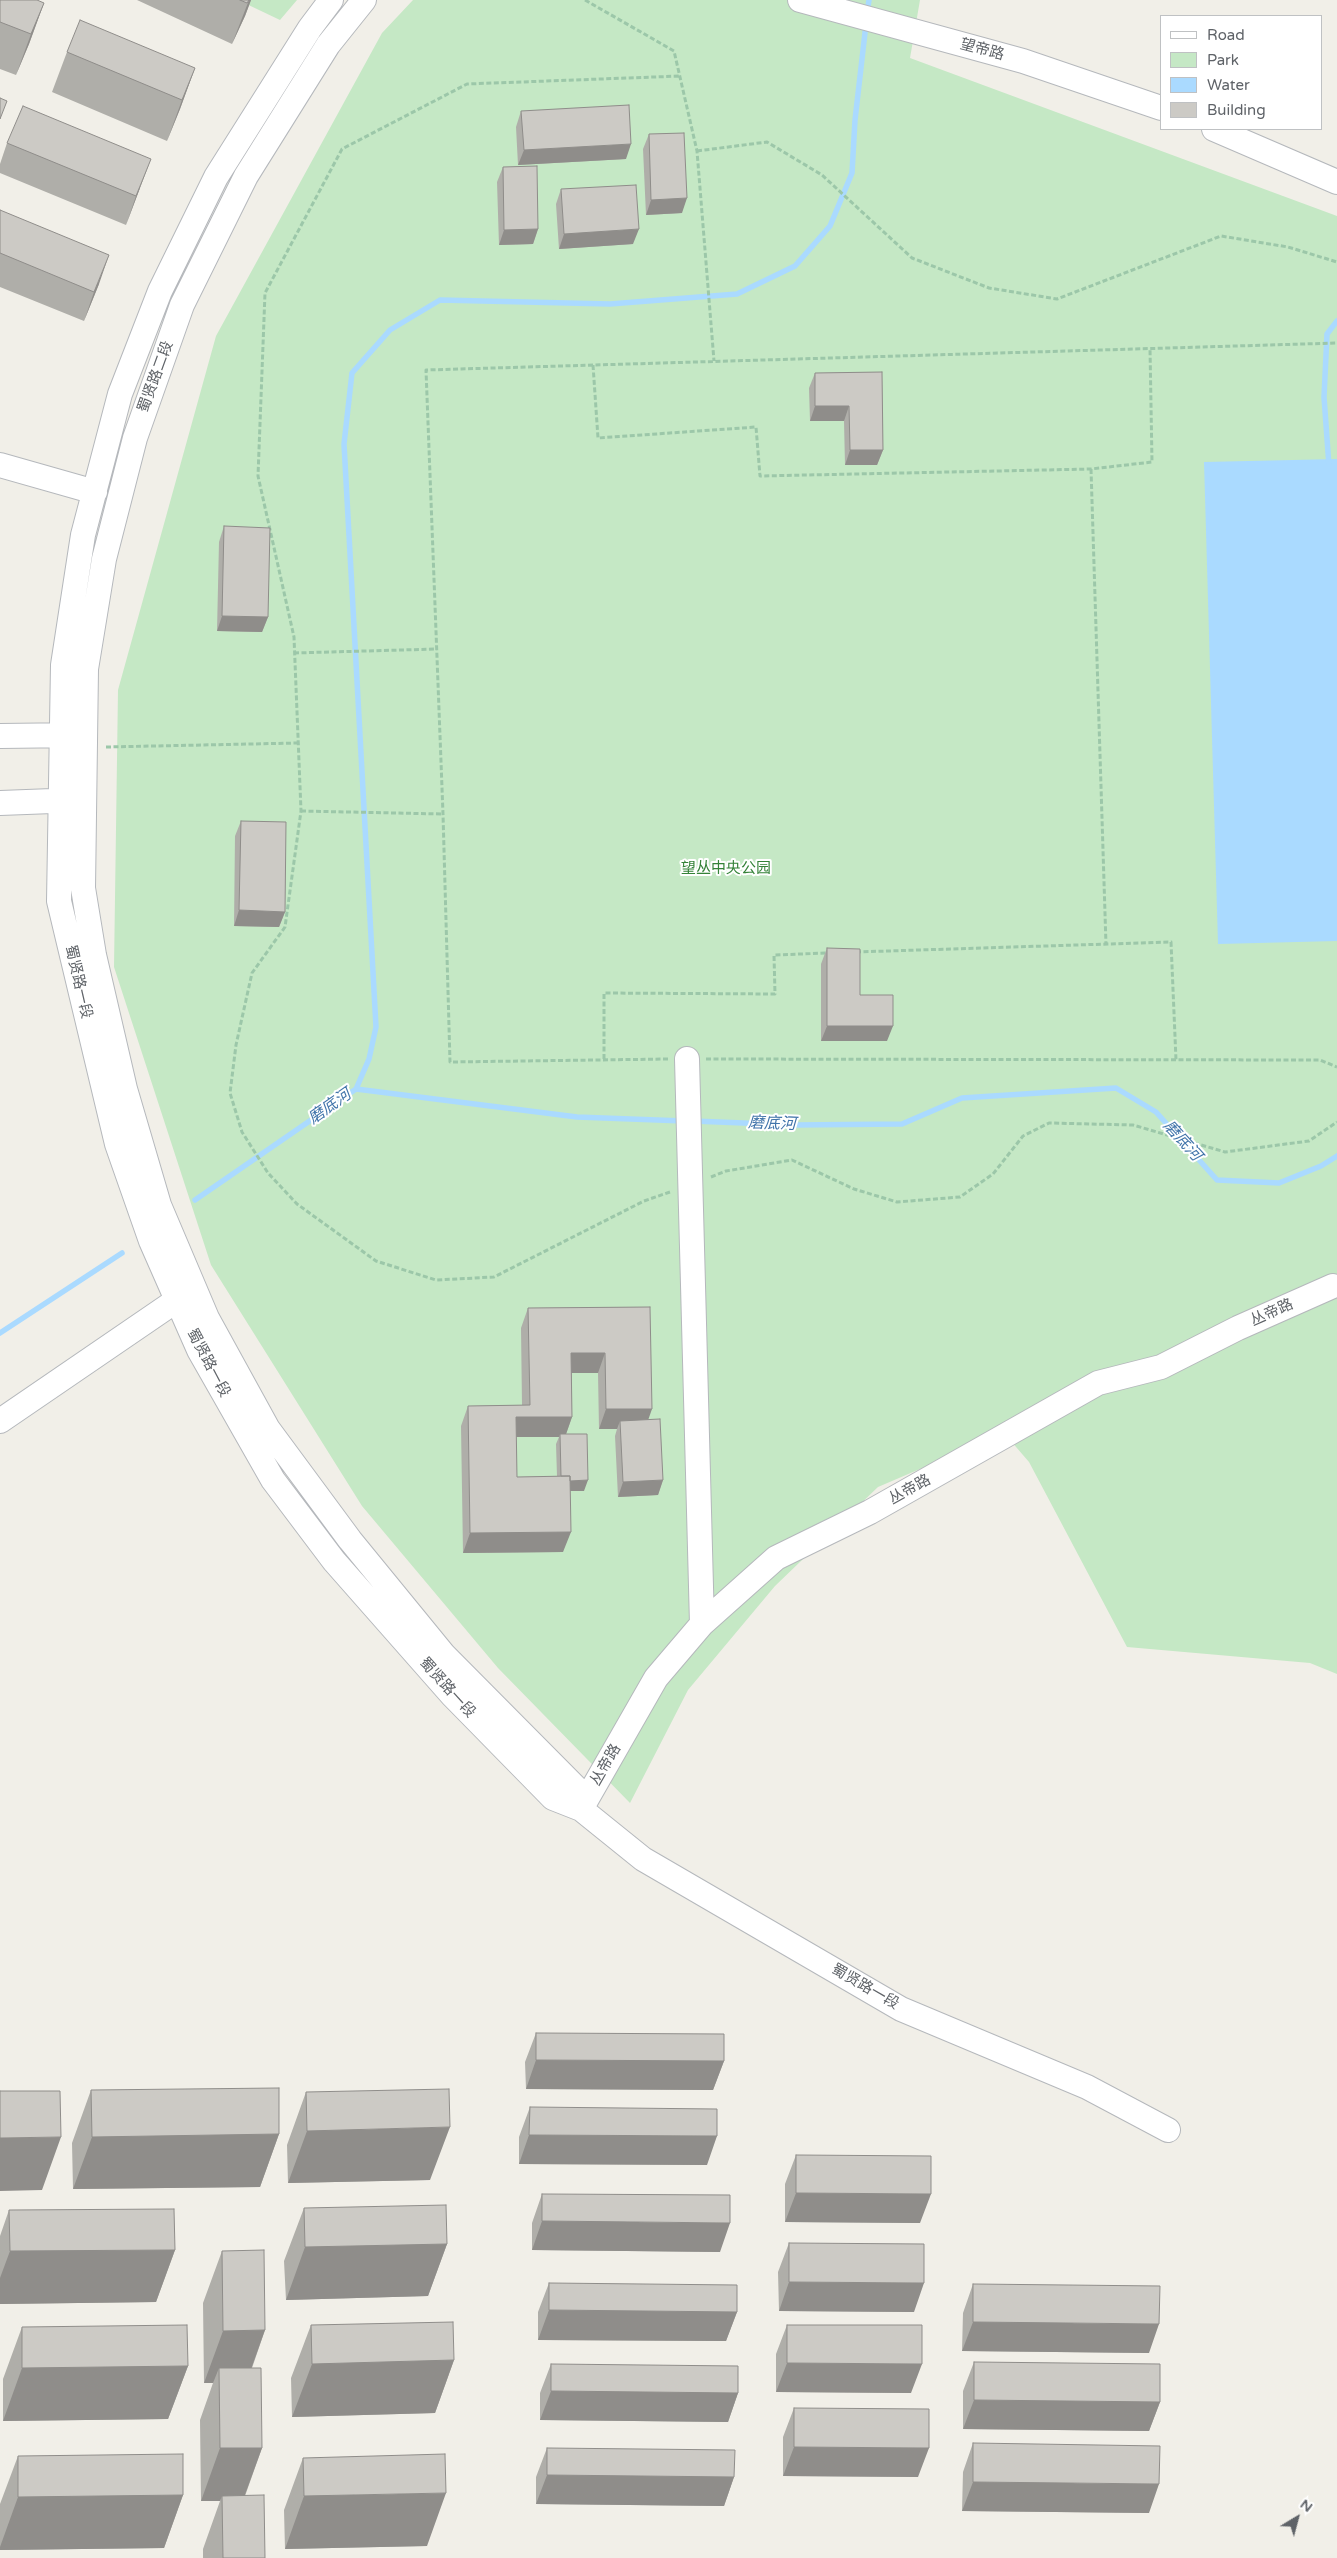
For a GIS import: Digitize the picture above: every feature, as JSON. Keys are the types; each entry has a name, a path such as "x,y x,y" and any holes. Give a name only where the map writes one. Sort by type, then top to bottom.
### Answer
{"street":[{"name":"蜀贤路二段","path":"77,739 63,665 84,536 120,394 160,290 216,178 310,28 331,0"},
{"name":"蜀贤路二段","path":"73,800 77,739 104,558 134,438 182,305 246,176 328,45 364,0"},
{"name":"望帝路","path":"800,0 1023,60 1160,108"},
{"path":"1216,130 1337,182"},
{"path":"0,465 95,492"},
{"path":"0,736 77,739"},
{"path":"0,803 73,800"},
{"name":"蜀贤路一段","path":"73,800 59,901 117,1144 151,1241 199,1350 273,1480 334,1561 452,1696 553,1798 581,1809 643,1859 901,2009 1087,2087 1168,2130"},
{"name":"蜀贤路一段","path":"73,800 83,888 94,955 125,1089 159,1205 207,1318 268,1429 350,1540 444,1655 578,1790 581,1809"},
{"path":"687,1059 702,1624"},
{"name":"丛帝路","path":"581,1809 656,1678 702,1624 776,1558 870,1512 1098,1383 1161,1367 1238,1328 1333,1286"},
{"path":"0,1421 177,1300"}],"path":[{"path":"586,0 674,51 697,150 714,361"},
{"path":"268,1173 242,1132 230,1093 236,1045 252,973 285,927 301,811 294,637 258,476 264,293 342,149 467,84 681,76"},
{"path":"697,150 768,142 822,175 912,258 989,288 1057,299 1222,236 1288,248 1337,262"},
{"path":"1337,342 426,370 443,814 450,1062 604,1059 1320,1060 1337,1067"},
{"path":"593,365 598,438 756,427 760,476 1091,469 1152,462 1150,348"},
{"path":"1091,469 1106,945"},
{"path":"294,652 437,650"},
{"path":"77,739 298,743"},
{"path":"301,811 443,814"},
{"path":"852,952 1171,942 1176,1060"},
{"path":"604,1059 604,993 775,994 774,955 833,953"},
{"path":"1169,1137 1225,1152 1309,1141 1337,1122"}],"green space":[{"path":"238,0 297,0 280,20"},
{"name":"望丛中央公园","path":"413,0 920,0 910,58 1337,216 1337,1674 1310,1663 1127,1647 1029,1462 1004,1433 878,1487 775,1586 688,1690 630,1803 498,1668 362,1506 211,1265 114,967 118,690 216,336 382,33"}],"water":[{"path":"1337,459 1337,941 1218,944 1204,462"}],"building":[{"path":"0,0 37,0 44,3 31,34 0,22"},
{"path":"80,20 195,68 182,100 67,52"},
{"path":"0,98 7,101 0,119"},
{"path":"629,105 631,144 524,150 521,111"},
{"path":"23,106 151,159 136,196 7,143"},
{"path":"684,133 687,198 651,200 649,134"},
{"path":"537,166 538,229 504,230 503,167"},
{"path":"636,185 639,229 564,234 561,189"},
{"path":"0,210 109,255 94,292 0,253"},
{"path":"882,372 883,450 850,450 849,406 815,406 815,373"},
{"path":"224,526 270,528 268,617 222,616"},
{"path":"241,821 286,822 285,912 239,910"},
{"path":"827,948 860,949 860,995 893,995 893,1026 827,1026"},
{"path":"650,1307 652,1409 606,1409 605,1353 571,1353 572,1417 516,1417 517,1477 570,1476 571,1532 470,1533 468,1406 530,1405 528,1308"},
{"path":"660,1419 663,1480 623,1482 620,1421"},
{"path":"560,1434 587,1434 588,1480 570,1481 570,1476 561,1476"},
{"path":"536,2033 724,2034 724,2061 536,2060"},
{"path":"279,2088 279,2134 92,2137 91,2090"},
{"path":"449,2089 450,2127 307,2131 306,2092"},
{"path":"0,2091 60,2091 61,2137 0,2138"},
{"path":"530,2107 717,2109 717,2136 529,2135"},
{"path":"796,2155 931,2156 931,2194 796,2193"},
{"path":"542,2194 730,2195 730,2223 542,2221"},
{"path":"446,2205 447,2244 305,2247 304,2208"},
{"path":"174,2209 175,2250 10,2251 9,2210"},
{"path":"789,2243 924,2244 924,2283 789,2282"},
{"path":"264,2250 265,2330 223,2331 222,2251"},
{"path":"549,2283 737,2285 737,2312 549,2310"},
{"path":"973,2284 1160,2286 1159,2324 973,2322"},
{"path":"453,2322 454,2360 312,2364 311,2325"},
{"path":"187,2325 188,2366 22,2368 22,2327"},
{"path":"787,2325 922,2325 922,2364 787,2363"},
{"path":"974,2362 1160,2364 1160,2402 974,2400"},
{"path":"551,2364 738,2366 738,2393 551,2391"},
{"path":"219,2368 261,2368 262,2448 220,2448"},
{"path":"794,2408 929,2409 929,2448 794,2447"},
{"path":"973,2443 1160,2446 1159,2484 973,2482"},
{"path":"547,2448 735,2450 734,2477 547,2475"},
{"path":"183,2454 183,2495 18,2497 18,2456"},
{"path":"445,2454 446,2493 304,2496 303,2458"},
{"path":"264,2495 265,2558 223,2558 222,2496"}],"waterway":[{"path":"867,13 869,0"},
{"path":"356,1089 369,1059 376,1027 344,444 352,373 390,330 440,300 610,304 737,294 795,266 830,226 852,173 855,120 866,24"},
{"name":"磨底河","path":"1329,466 1324,397 1327,334 1337,321"},
{"name":"磨底河","path":"693,1121 794,1125 902,1124 962,1098 1116,1088 1156,1112 1217,1180 1279,1183 1321,1166 1337,1156"},
{"name":"磨底河","path":"195,1200 356,1089 577,1117 684,1121"},
{"name":"磨底河","path":"0,1333 122,1253"}]}
